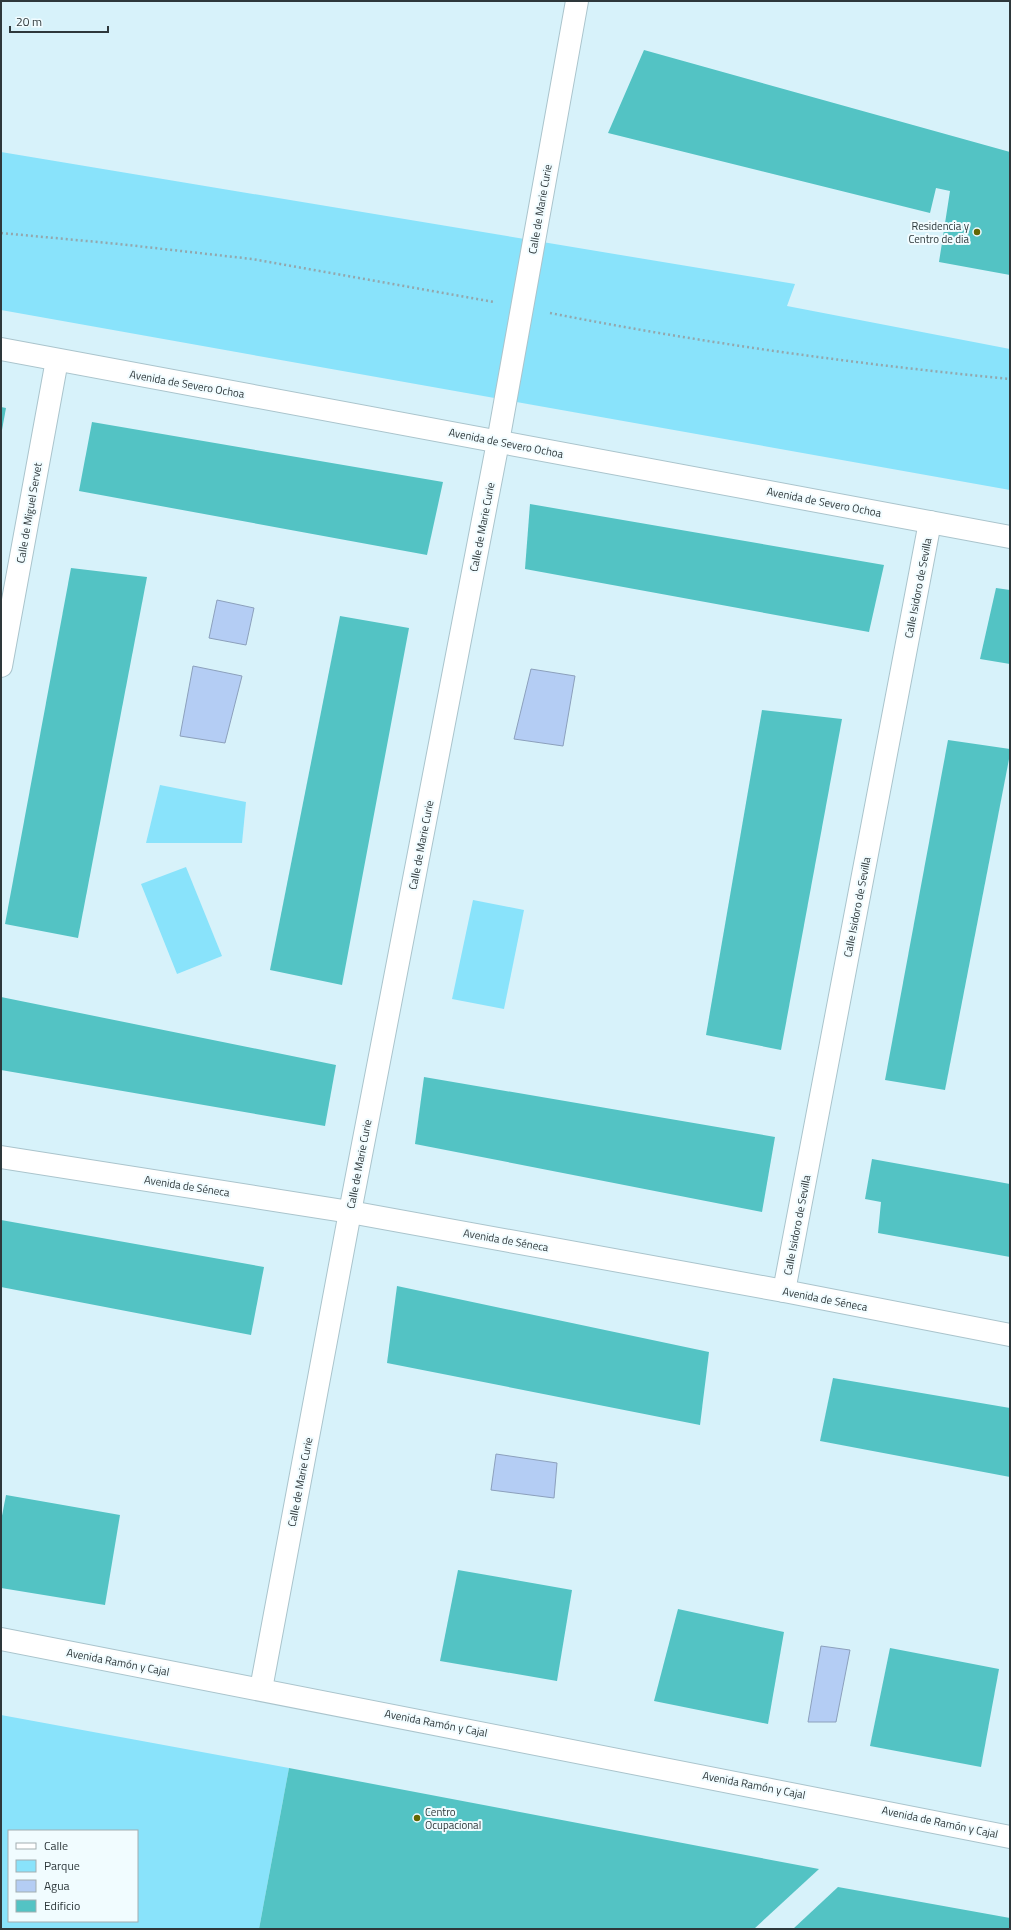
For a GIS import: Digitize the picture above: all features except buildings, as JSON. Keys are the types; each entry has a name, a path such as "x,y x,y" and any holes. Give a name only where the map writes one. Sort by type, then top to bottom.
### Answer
{"street":[{"name":"Calle de Marie Curie","path":"261,1689 350,1212 498,442 577,1"},
{"name":"Avenida de Severo Ochoa","path":"1,349 1010,537"},
{"name":"Calle de Miguel Servet","path":"1,666 57,360"},
{"name":"Calle Isidoro de Sevilla","path":"784,1291 930,522"},
{"name":"Avenida de Séneca","path":"1,1157 350,1212 784,1291 1010,1335"},
{"name":"Avenida Ramón y Cajal","path":"1,1639 871,1808"},
{"name":"Avenida de Ramón y Cajal","path":"871,1808 1010,1837"}],"green space":[{"path":"1,152 795,284 787,306 1010,349 1010,490 1,310"},
{"path":"160,785 246,802 242,843 146,843"},
{"path":"186,867 222,956 177,974 141,884"},
{"path":"473,900 524,910 504,1009 452,999"},
{"path":"1,1715 289,1768 259,1929 1,1929"}],"water":[{"path":"217,600 254,608 246,645 209,638"},
{"path":"193,666 242,676 225,743 180,736"},
{"path":"531,669 575,676 563,746 514,739"},
{"path":"496,1454 557,1463 554,1498 491,1490"},
{"path":"821,1646 850,1650 836,1722 808,1722"}],"place":[{"name":"Residencia y Centro de dia","path":"977,232"},
{"name":"Centro Ocupacional","path":"417,1818"}]}
